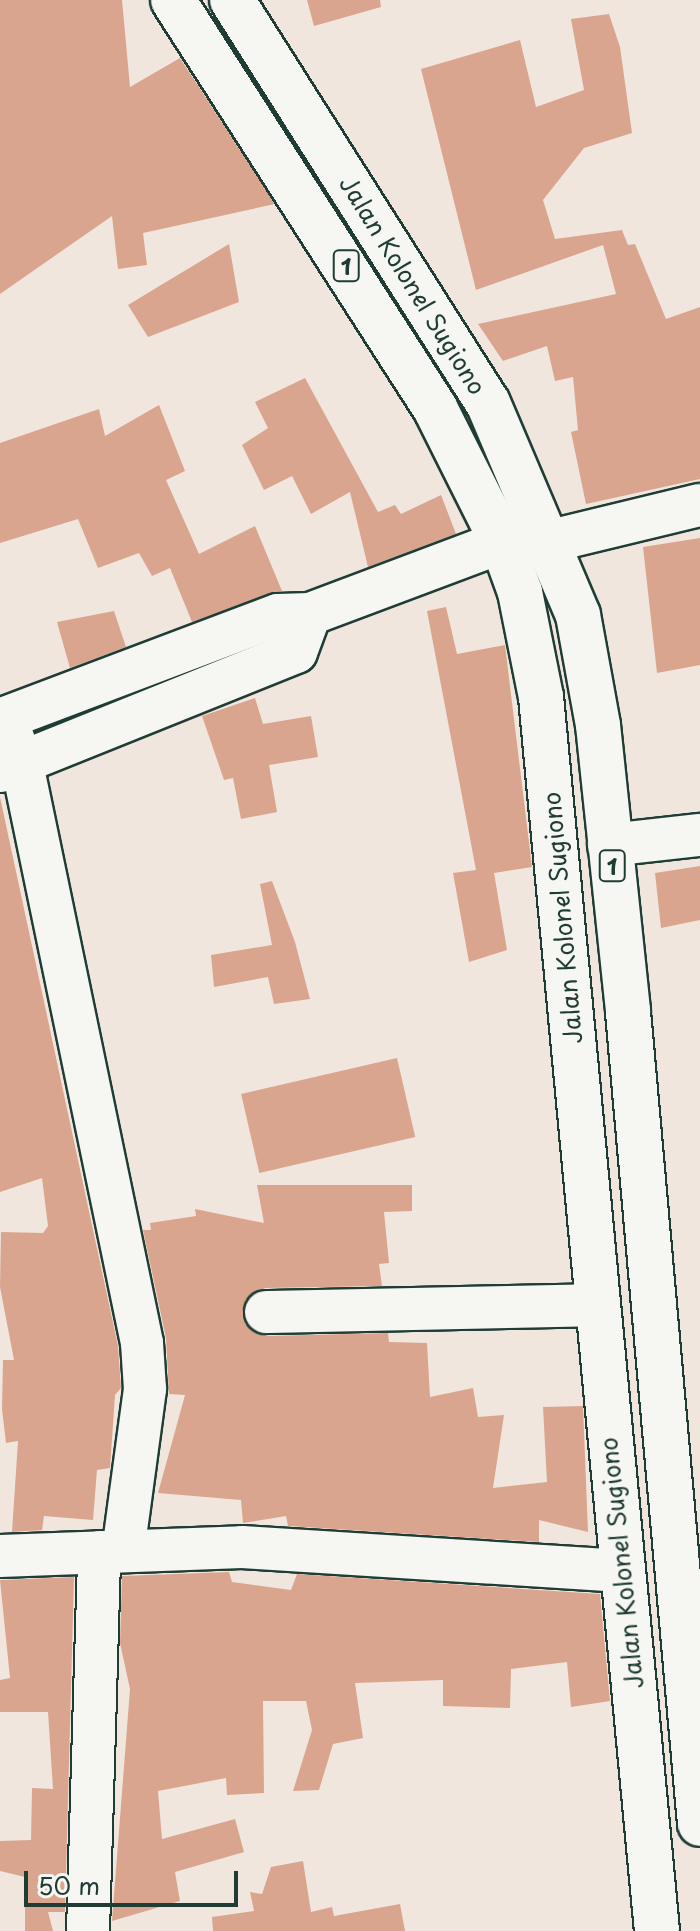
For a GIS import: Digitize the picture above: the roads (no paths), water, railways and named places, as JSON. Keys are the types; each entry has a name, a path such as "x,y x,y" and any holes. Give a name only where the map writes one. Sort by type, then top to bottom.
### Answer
{"highway":[{"name":"Jalan Kolonel Sugiono","path":"173,0 427,396 502,542 520,592 541,697 595,1305 657,1931"},
{"name":"Jalan Kolonel Sugiono","path":"232,0 488,403 551,541 578,615 595,703 661,1434 700,1824"},
{"path":"609,1440 661,1434"}],"street":[{"path":"551,541 700,505"},
{"path":"88,1931 111,1551 145,1389 142,1343 11,767 3,719 278,615 310,614 502,542"},
{"path":"11,767 296,652 310,614"},
{"path":"609,845 700,835"},
{"path":"266,1312 595,1305"},
{"path":"0,1556 242,1547 622,1571"}]}
